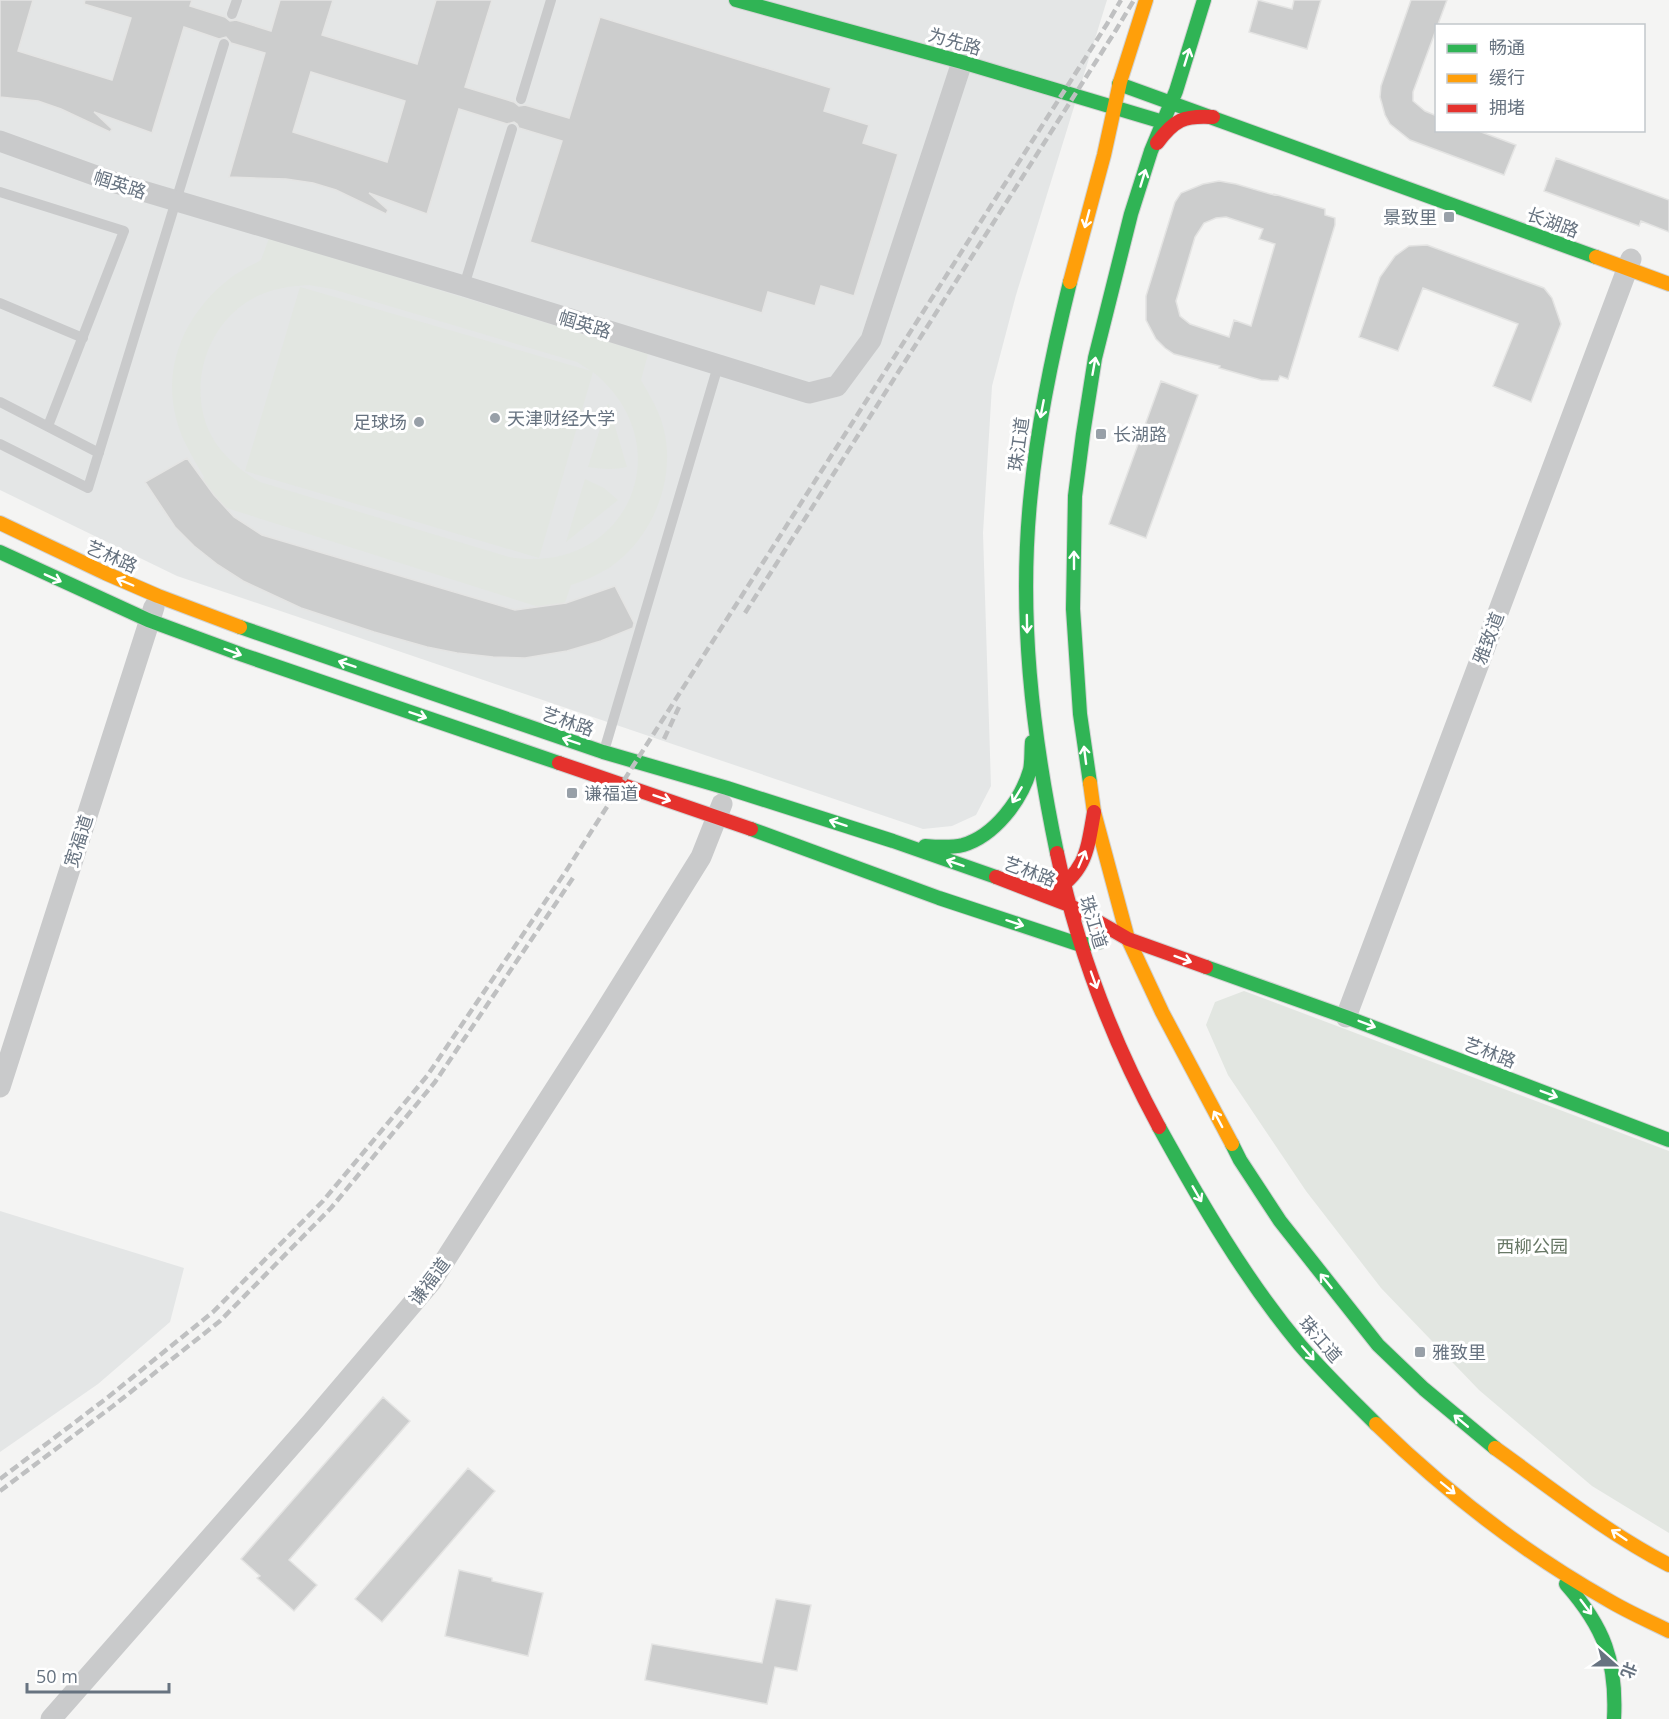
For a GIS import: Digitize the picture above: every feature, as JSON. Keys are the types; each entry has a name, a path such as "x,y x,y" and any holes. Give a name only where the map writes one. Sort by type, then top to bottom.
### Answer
{"street":[{"name":"为先路","path":"736,0 962,62 1163,122"},
{"name":"珠江道","path":"1146,0 1121,79 1107,143 1065,301 1041,412 1027,538 1027,647 1033,719 1044,792 1064,885 1081,945 1121,1050 1154,1118 1218,1232 1252,1282 1308,1354 1417,1464 1508,1536 1611,1603 1669,1631"},
{"name":"珠江道","path":"1204,0 1174,96 1151,151 1131,214 1095,358 1075,496 1073,609 1080,714 1094,812 1128,939 1162,1012 1240,1160 1280,1221 1378,1345 1424,1389 1493,1447 1595,1519 1646,1553 1669,1565"},
{"name":"帼英路","path":"0,141 176,202 464,286 809,393 837,386 871,340 962,62"},
{"name":"长湖路","path":"1121,79 1174,96 1629,263 1669,272"},
{"path":"1107,143 1115,130 1134,113 1174,96"},
{"path":"1151,151 1166,131 1183,118 1214,112"},
{"name":"长湖路","path":"1629,263 1669,284"},
{"name":"雅致道","path":"1346,1017 1629,263"},
{"name":"艺林路","path":"0,522 158,596 254,632 603,752 728,788 1048,896 1069,905 1128,939 1346,1017 1669,1140"},
{"name":"艺林路","path":"0,552 148,620 243,655 718,817 939,898 1081,945 1128,939"},
{"name":"宽福道","path":"0,1087 148,620 158,596"},
{"path":"893,842 944,847 964,844 981,836 996,824 1019,794 1031,768 1033,719"},
{"name":"谦福道","path":"51,1719 312,1422 431,1282 597,1024 694,867 718,817 728,788"},
{"path":"1029,905 1048,896 1073,877 1083,860 1094,812"},
{"path":"939,898 985,906 1007,907"},
{"path":"1547,1563 1578,1596 1602,1634 1610,1656 1616,1703 1614,1719"}],"lane":[{"path":"232,14 237,0"},
{"path":"521,99 551,0"},
{"path":"0,444 88,488 224,44"},
{"path":"464,286 512,129"},
{"path":"0,192 124,231 48,426"},
{"path":"0,303 82,338"},
{"path":"603,752 718,366"},
{"path":"0,402 99,453"}],"shaded area":[{"name":"天津财经大学","path":"0,0 1107,0 1016,295 992,386 983,533 991,786 976,815 952,826 923,829 177,576 0,490"},
{"path":"0,1211 184,1268 170,1322 98,1384 0,1452"}],"green space":[{"path":"269,238 648,354 641,380 662,423 667,449 667,469 657,507 637,541 609,568 571,585 561,614 198,499 204,477 184,441 176,418 172,378 176,359 181,341 201,307 229,279 261,260","holes":["309,285 332,289 577,362 591,371 300,287 245,471 538,558 509,557 260,482 237,466 213,439 203,413 201,394 206,357 213,339 223,324 236,310 265,293","593,372 621,402 635,435 637,469 629,500 611,527 584,547 550,558 539,558"]},
{"path":"608,403 627,467 608,469 588,467"},
{"path":"585,479 604,488 618,500 566,542"},
{"name":"西柳公园","path":"1244,991 1669,1151 1669,1533 1592,1486 1479,1390 1381,1288 1306,1191 1228,1075 1206,1025 1215,1002"}],"building":[{"path":"0,0 33,0 18,51 112,80 131,18 84,4 85,0 192,0 190,6 225,17 230,21 236,20 271,31 280,0 333,0 322,35 417,64 436,0 492,0 465,87 514,102 519,106 525,105 569,118 600,17 831,88 824,111 869,125 863,143 898,154 854,296 821,286 815,306 768,292 762,313 530,242 562,141 519,128 514,122 507,124 459,109 427,214 369,193 388,210 386,214 336,190 313,183 286,179 229,177 265,53 231,43 226,37 219,39 184,27 152,133 94,112 112,129 110,132 38,101 0,97","holes":["311,72 405,101 387,162 293,132"]},
{"path":"1258,0 1292,9 1294,0 1321,0 1307,49 1249,32"},
{"path":"1411,0 1447,0 1438,24 1435,24 1435,32 1413,92 1413,101 1425,111 1435,115 1435,132 1481,132 1516,145 1504,175 1410,140 1390,124 1385,115 1380,97 1381,86"},
{"path":"1556,158 1669,200 1669,232 1641,221 1639,226 1544,191"},
{"path":"1219,181 1236,184 1325,209 1325,215 1335,218 1335,225 1288,379 1280,376 1278,381 1261,380 1174,354 1156,339 1146,320 1146,296 1175,202 1181,193 1203,184","holes":["1226,217 1263,229 1259,239 1275,244 1251,326 1234,320 1229,337 1190,324 1180,316 1176,301 1195,237 1204,223"]},
{"path":"1427,245 1544,288 1552,298 1561,324 1531,402 1493,386 1518,324 1423,288 1398,351 1359,337 1380,277 1395,256 1409,246"},
{"path":"1161,381 1198,395 1146,538 1109,524"},
{"path":"187,458 214,495 234,517 262,535 515,610 566,603 615,586 634,623 633,628 567,651 525,658 493,657 427,647 301,608 243,581 218,565 175,527 145,482"},
{"path":"383,1397 410,1421 289,1560 317,1585 294,1611 257,1578 260,1576 241,1559"},
{"path":"468,1468 495,1491 382,1622 355,1599"},
{"path":"459,1570 492,1578 492,1581 543,1593 528,1656 445,1636"},
{"path":"776,1599 811,1605 797,1671 775,1667 767,1704 645,1680 652,1644 762,1663"}],"railway":[{"path":"0,1479 107,1398 213,1312 323,1201 427,1076 566,871 1121,0"},
{"path":"745,613 1134,0"},
{"path":"664,739 679,707"},
{"path":"0,1491 113,1406 220,1321 331,1208 435,1082 575,875"}],"traffic: fast":[{"path":"736,0 962,62 1163,122"},
{"path":"1090,783 1080,714 1073,609 1075,496 1083,434 1095,358 1131,214 1151,151 1176,91 1204,0"},
{"path":"1119,84 1596,257"},
{"path":"1057,853 1034,718 1027,628 1027,537 1042,413 1070,282"},
{"path":"0,552 148,620 243,655 559,763"},
{"path":"240,627 603,752 727,788 893,841 996,877"},
{"path":"925,846 963,845 985,834 1005,816 1026,782 1031,767 1032,742"},
{"path":"751,829 939,898 1081,945 1099,942"},
{"path":"1206,967 1346,1017 1669,1140"},
{"path":"1159,1127 1208,1212 1261,1294 1309,1355 1376,1424"},
{"path":"1232,1144 1280,1221 1378,1345 1424,1389 1495,1448"},
{"path":"1566,1584 1590,1615 1605,1646 1613,1679 1614,1719"}],"traffic: slow":[{"path":"1070,282 1104,155 1120,82 1146,0"},
{"path":"1596,257 1669,284"},
{"path":"0,523 158,596 240,627"},
{"path":"1090,783 1094,812 1128,939 1162,1012 1232,1144"},
{"path":"1376,1424 1486,1520 1576,1581 1669,1631"},
{"path":"1495,1448 1601,1524 1669,1565"}],"traffic: jam":[{"path":"1157,143 1169,129 1187,118 1213,117"},
{"path":"559,763 751,829"},
{"path":"1049,895 1071,878 1083,860 1094,812"},
{"path":"1057,853 1075,924 1098,994 1126,1062 1159,1127"},
{"path":"996,877 1069,905 1128,939 1206,967"}],"place":[{"name":"景致里","path":"1449,217"},
{"name":"天津财经大学","path":"495,418"},
{"name":"足球场","path":"419,422"},
{"name":"长湖路","path":"1101,434"},
{"name":"谦福道","path":"572,793"},
{"name":"雅致里","path":"1420,1352"}]}
